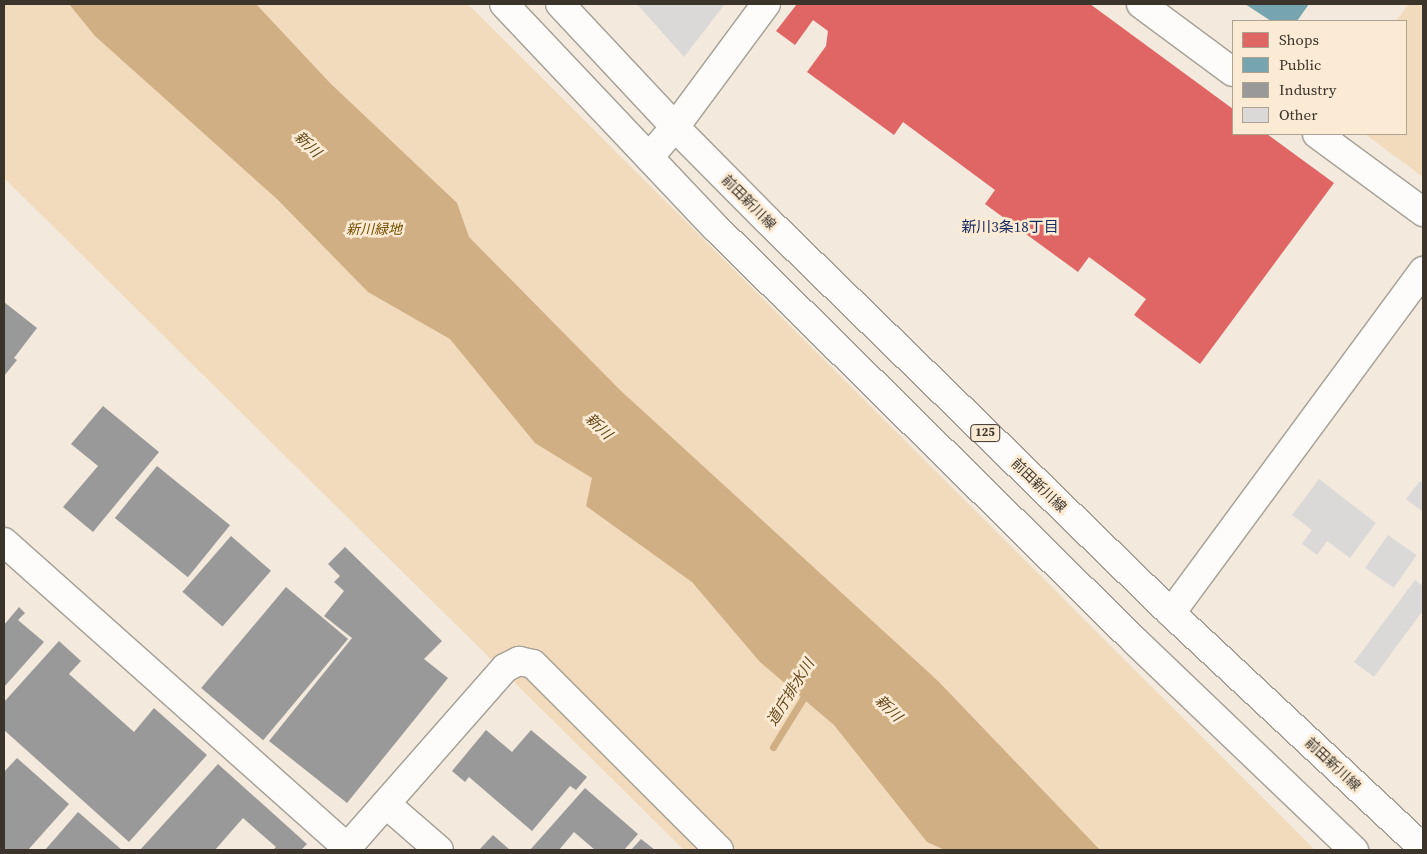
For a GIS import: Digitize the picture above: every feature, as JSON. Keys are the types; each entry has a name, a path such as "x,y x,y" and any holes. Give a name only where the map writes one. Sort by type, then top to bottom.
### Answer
{"main road":[{"path":"504,4 716,228 1064,571 1354,850"},
{"name":"前田新川線","path":"560,4 675,127 768,222 1170,613 1423,848"},
{"path":"649,157 675,127 766,4"},
{"path":"1141,4 1232,71"},
{"path":"1318,135 1423,212"},
{"path":"1170,613 1423,271"},
{"path":"4,542 346,849 505,668 519,661 533,664 719,850"},
{"path":"386,804 439,850"}],"green space":[{"name":"新川緑地","path":"4,4 468,4 1315,850 684,850 4,178"},
{"path":"1409,4 1423,4 1423,177 1366,135 1407,135 1407,20 1397,20"}],"water":[{"name":"新川","path":"69,4 256,4 330,83 457,203 469,237 620,390 938,681 1100,850 945,850 927,842 834,725 760,662 692,582 586,506 592,478 535,443 450,339 368,292 277,199 95,36"}],"building: Shops":[{"path":"797,4 1090,4 1232,108 1232,135 1268,135 1334,183 1200,364 1134,315 1146,299 1089,257 1078,272 985,204 995,190 903,122 894,135 807,72 826,46 828,31 813,20 795,45 776,31"}],"building: Public":[{"path":"1245,4 1309,4 1298,20 1269,20"}],"building: Industry":[{"path":"4,302 37,328 14,358 17,360 4,376"},
{"path":"103,406 159,452 93,532 63,507 98,466 71,444"},
{"path":"157,466 230,525 188,577 115,518"},
{"path":"231,536 271,571 222,627 182,592"},
{"path":"345,547 442,641 424,659 448,678 347,803 269,741 352,638 324,616 344,591 334,582 340,576 328,564"},
{"path":"286,587 348,639 263,740 201,688"},
{"path":"19,607 25,613 18,620 44,642 4,687 4,625"},
{"path":"59,641 81,661 69,674 134,732 154,708 207,755 129,842 4,730 4,702"},
{"path":"486,730 512,752 531,730 587,777 576,790 570,786 532,831 469,777 465,782 452,771"},
{"path":"17,758 69,804 28,850 4,850 4,772"},
{"path":"218,764 307,844 301,850 273,850 276,847 243,818 215,850 140,850"},
{"path":"585,788 638,834 624,850 595,850 574,832 559,850 530,850"},
{"path":"78,812 122,850 45,850"},
{"path":"493,835 510,850 479,850"},
{"path":"641,839 655,850 631,850"}],"building: Other":[{"path":"637,4 725,4 684,57"},
{"path":"1319,479 1376,523 1350,558 1327,541 1317,555 1302,544 1312,530 1292,515"},
{"path":"1420,481 1423,483 1423,512 1406,499"},
{"path":"1388,535 1417,555 1394,588 1365,568"},
{"path":"1415,580 1423,586 1423,615 1421,613 1374,677 1354,662"}],"waterway":[{"name":"道庁排水川","path":"773,747 807,692"}],"district":[{"name":"新川3条18丁目","path":"1010,227"}]}
